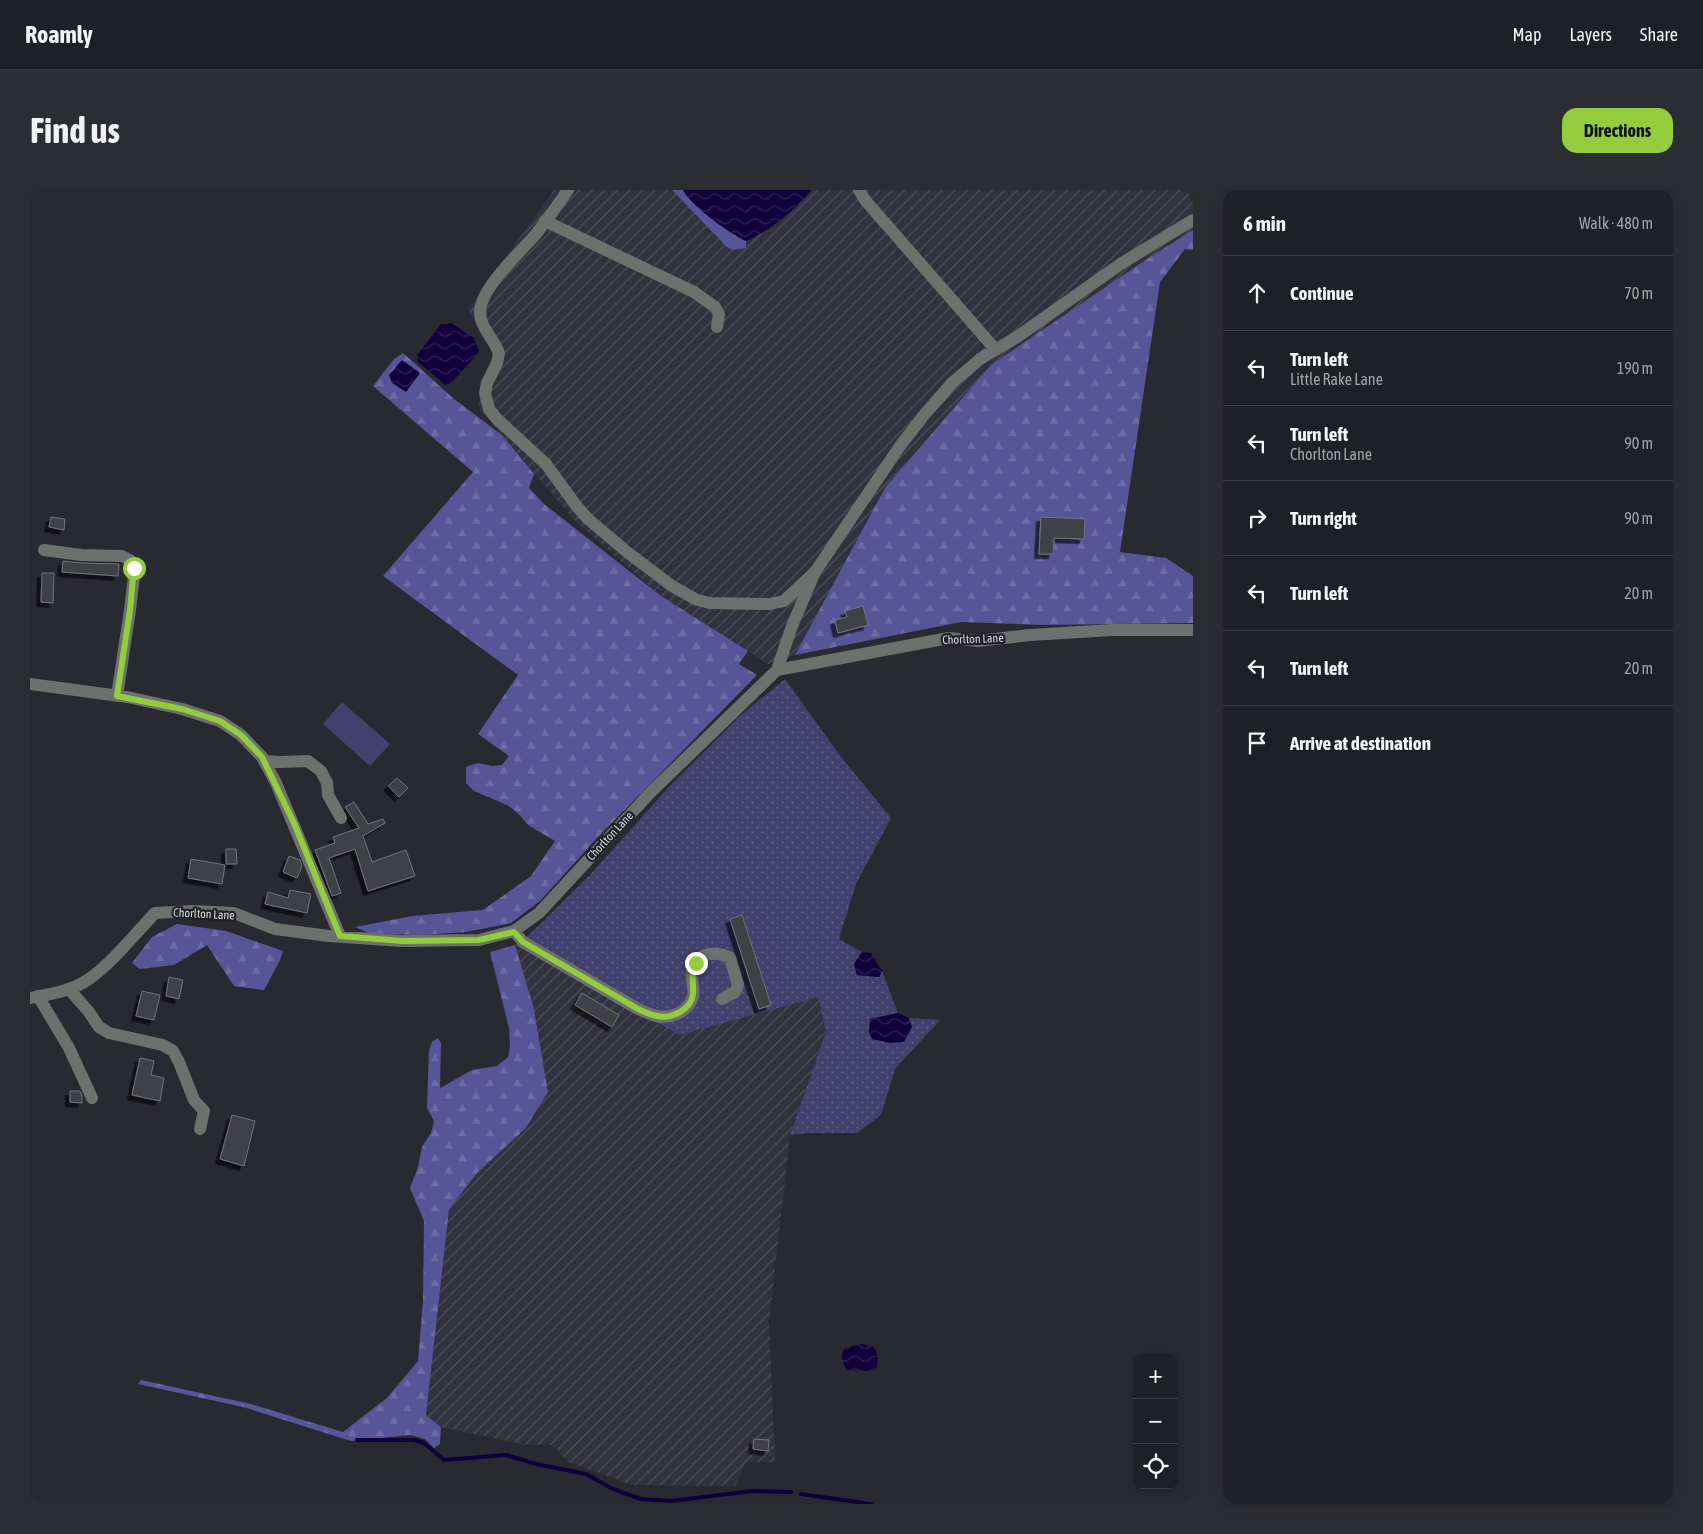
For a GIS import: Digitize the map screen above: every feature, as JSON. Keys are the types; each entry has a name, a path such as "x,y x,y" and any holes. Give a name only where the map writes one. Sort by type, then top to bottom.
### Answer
{"street":[{"path":"568,190 545,221 490,286 482,301 480,313 482,324 499,353 497,363 487,382 485,393 489,409 546,464 574,504 587,518 684,594 710,603 770,604 784,601 815,572"},
{"path":"859,190 865,200 996,350"},
{"path":"777,670 792,626 815,572 900,446 952,383 980,359 1017,337 1122,263 1193,220"},
{"path":"545,221 694,292 716,307 720,314 717,327"},
{"path":"44,550 122,556 130,560 134,568 130,610 117,696"},
{"name":"Chorlton Lane","path":"34,997 62,992 88,980 155,913 193,911 234,913 274,929 329,936 402,941 479,940 514,932 539,913 651,792 777,670 948,638 978,641 1030,635 1112,630 1193,630"},
{"path":"30,684 117,696 182,709 220,721 241,735 264,761 294,823 340,936"},
{"path":"264,761 308,761 321,772 326,783 328,795 341,818"},
{"path":"514,932 523,942 638,1009 657,1016 667,1017 681,1012 688,1006 693,996 692,969 696,963 702,956 713,953 723,954 730,958 738,985 735,992 722,999"},
{"path":"69,989 99,1027 109,1033 163,1044 173,1052 194,1100 204,1111 200,1129"},
{"path":"34,997 69,1048 92,1098"}],"shaded area":[{"path":"554,190 1193,190 1193,230 1147,259 885,488 795,655 768,664 661,596 575,521 478,407 494,354 468,309"},
{"path":"785,679 838,753 891,818 856,884 839,939 862,952 854,964 857,975 879,977 882,971 898,1013 870,1019 869,1032 872,1039 891,1043 912,1027 909,1018 940,1020 895,1069 881,1115 857,1133 790,1135 826,1032 818,997 680,1035 515,945 530,934 590,875 667,789 740,716"},
{"path":"342,702 390,744 370,766 323,724"},
{"path":"515,945 680,1035 818,996 826,1032 790,1135 769,1322 775,1462 746,1462 735,1486 632,1485 568,1462 552,1445 526,1445 441,1427 426,1415 449,1210 476,1174 525,1129 548,1092 534,1009"}],"green space":[{"path":"672,190 683,190 694,204 711,218 746,241 746,248 732,250 727,247"},
{"path":"1193,230 1193,250 1185,249 1160,282 1120,552 1166,558 1193,576 1193,623 1042,625 961,622 795,655 885,488 991,365"},
{"path":"403,353 454,399 502,435 534,474 529,488 544,504 661,596 748,651 739,664 757,675 597,838 540,901 511,923 466,932 417,935 369,933 355,927 412,916 483,910 531,876 555,841 528,825 518,813 507,805 474,791 466,783 466,767 478,763 492,766 502,765 509,756 478,734 518,675 383,576 473,472 373,386 394,359"},
{"path":"177,924 226,931 283,951 264,990 234,986 207,945 174,965 140,969 132,963 152,937"},
{"path":"515,945 534,1009 548,1092 525,1129 476,1174 449,1210 426,1415 441,1427 440,1444 434,1448 425,1439 410,1435 351,1441 243,1407 138,1384 141,1380 251,1404 343,1432 387,1398 418,1361 423,1301 424,1221 410,1188 418,1167 422,1147 431,1133 434,1121 427,1108 429,1050 432,1042 438,1038 441,1043 440,1088 472,1070 497,1066 508,1057 510,1047 509,1028 490,952"}],"water":[{"path":"683,190 812,190 782,219 756,237 746,241 711,218 694,204"},
{"path":"451,323 474,338 479,351 448,387 418,362 417,355 441,324"},
{"path":"402,360 420,373 406,392 392,383 389,375"},
{"path":"862,952 871,953 882,971 879,977 857,975 854,964"},
{"path":"898,1013 909,1018 912,1027 904,1042 891,1043 872,1039 869,1032 870,1019"},
{"path":"862,1344 874,1347 878,1356 877,1367 871,1371 848,1370 842,1360 844,1348"}],"building":[{"path":"51,517 65,519 64,530 49,527"},
{"path":"1041,517 1085,519 1084,539 1054,538 1053,554 1039,554"},
{"path":"63,561 119,564 118,576 62,572"},
{"path":"42,573 54,573 53,603 41,602"},
{"path":"863,606 868,625 838,633 835,620 847,617 845,611"},
{"path":"397,778 408,788 399,797 388,786"},
{"path":"354,802 368,824 383,819 385,823 363,836 372,862 406,850 415,876 368,891 355,849 329,858 341,893 332,896 315,850 335,843 333,837 359,828 345,807"},
{"path":"226,849 236,849 237,864 226,864"},
{"path":"289,856 300,860 302,866 297,878 283,872"},
{"path":"191,859 225,865 222,884 188,878"},
{"path":"290,890 311,894 307,913 265,904 268,892 288,898"},
{"path":"742,915 771,1005 759,1009 730,919"},
{"path":"169,977 183,980 179,999 166,996"},
{"path":"142,991 160,995 154,1020 136,1016"},
{"path":"582,993 619,1015 612,1027 575,1005"},
{"path":"140,1058 154,1061 151,1075 164,1078 160,1101 132,1095"},
{"path":"70,1091 80,1091 82,1103 70,1102"},
{"path":"232,1115 255,1121 244,1166 220,1159"},
{"path":"754,1439 769,1440 768,1451 753,1449"}],"waterway":[{"path":"357,1440 414,1440 424,1443 444,1460 506,1455 536,1464 586,1474 613,1489 641,1499 671,1501 752,1491 791,1492"},
{"path":"801,1494 871,1504"}],"route":[{"path":"134,568 130,610 117,696 182,709 220,721 241,735 262,757 294,823 340,936 402,941 479,940 514,932 523,942 638,1009 657,1016 667,1017 681,1012 688,1006 693,996 692,969 696,963"}]}
